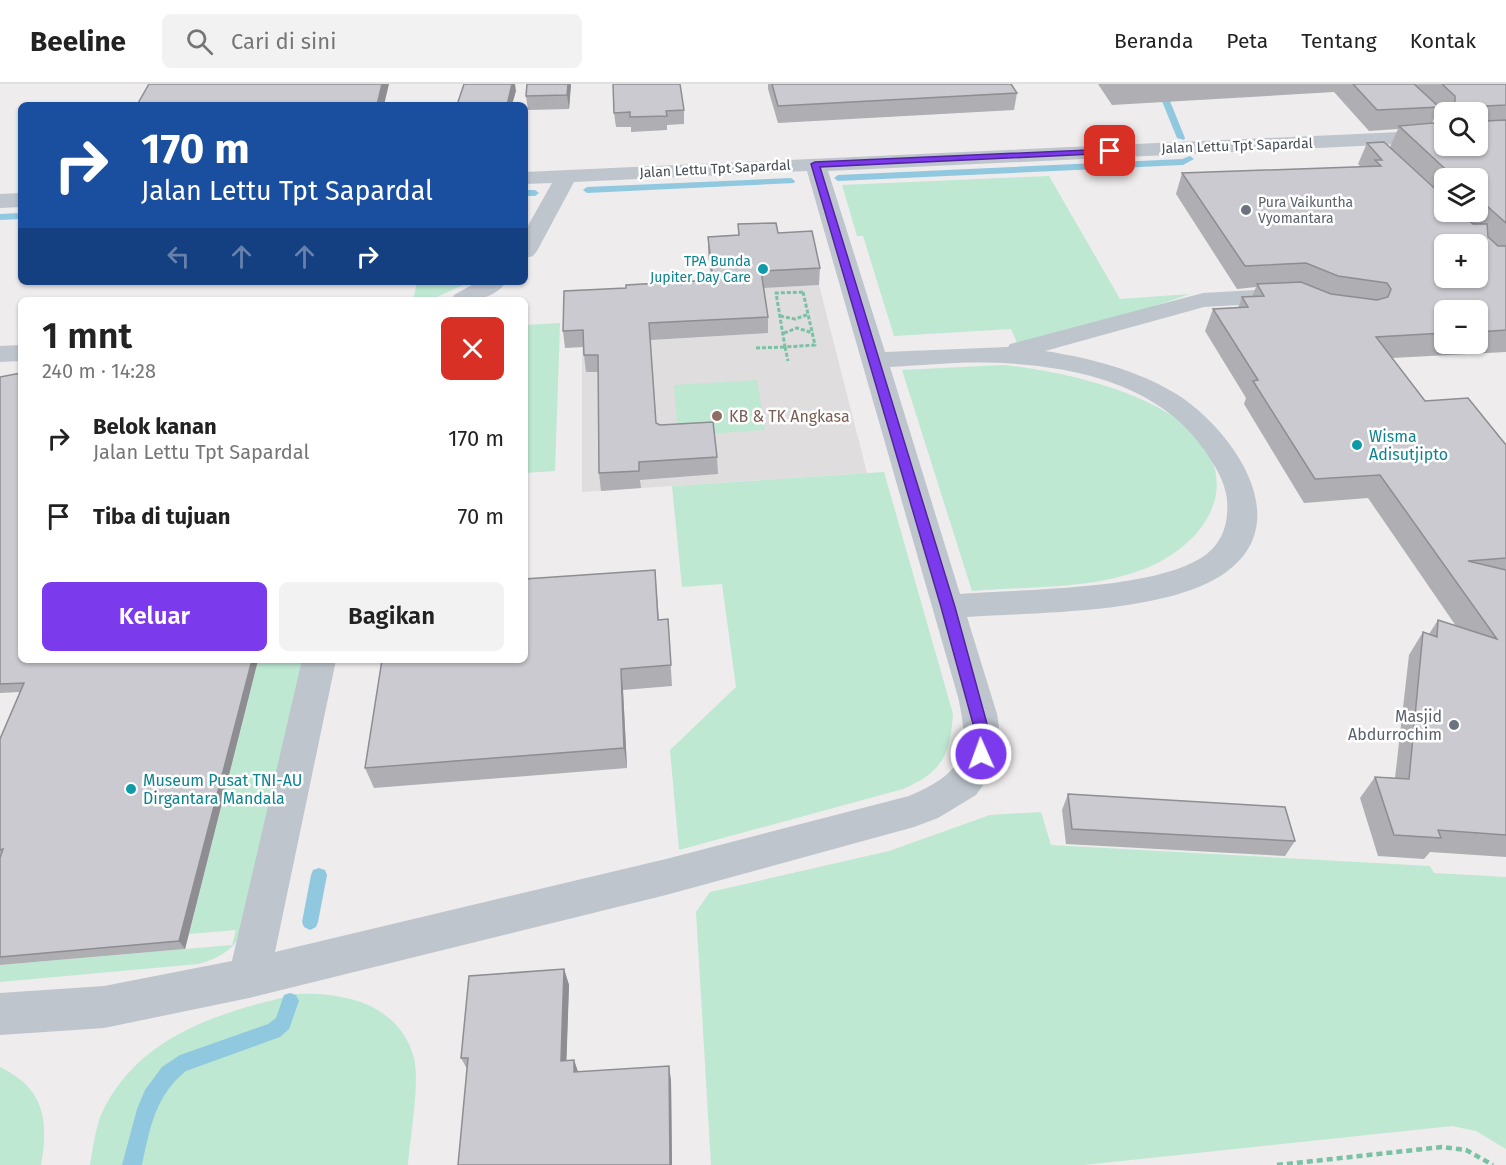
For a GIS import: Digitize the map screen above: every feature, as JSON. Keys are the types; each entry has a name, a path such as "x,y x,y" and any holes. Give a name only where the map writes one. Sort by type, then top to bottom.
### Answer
{"street":[{"name":"Jalan Lettu Tpt Sapardal","path":"528,178 815,164 1376,148 1434,130"},
{"path":"0,1014 104,1007 249,978 666,877 914,811 946,798 968,782 981,754 982,731 948,607 815,164"},
{"path":"528,246 567,176"},
{"path":"0,201 18,200"},
{"path":"468,297 489,285"},
{"path":"1002,355 1203,300 1297,294 1314,303"},
{"path":"0,354 18,353"},
{"path":"875,360 1002,355 1034,357 1096,371 1172,402 1208,431 1236,477 1242,498 1244,520 1237,540 1224,557 1205,570 1178,582 1120,594 948,607"},
{"path":"249,978 318,663"}],"path":[{"path":"756,348 786,346 815,345 803,292 776,293 786,346 788,361"},
{"path":"780,316 795,319 809,314"},
{"path":"783,334 797,328 813,333"},
{"path":"1277,1165 1442,1147 1466,1150 1493,1165"}],"shaded area":[{"name":"KB & TK Angkasa","path":"819,285 867,473 582,492 582,347 565,348 566,298"}],"green space":[{"path":"1049,176 1120,299 1190,294 1134,313 1017,343 1011,329 894,336 863,236 857,236 842,185"},
{"path":"416,285 463,285 437,297 414,297"},
{"path":"560,323 555,471 528,473 528,325"},
{"path":"1003,365 1066,375 1104,385 1141,399 1174,417 1200,439 1215,466 1215,499 1206,521 1199,530 1182,547 1162,561 1130,574 1063,586 972,591 902,370"},
{"path":"757,380 765,430 678,436 674,385"},
{"path":"884,472 953,714 952,729 942,761 927,776 903,789 679,850 670,750 736,687 722,584 682,587 672,486"},
{"path":"257,663 302,663 242,934 238,940 223,954 198,964 0,982 0,965 232,945 236,930 189,934"},
{"path":"1041,812 1051,845 1430,866 1434,873 1506,877 1506,1149 1476,1131 1452,1126 1084,1165 711,1165 696,912 710,892 889,851 990,815"},
{"path":"298,994 334,996 368,1005 397,1025 407,1040 416,1069 408,1165 90,1165 101,1115 117,1088 136,1065 159,1046 211,1019"},
{"path":"0,1067 15,1075 26,1085 40,1107 44,1134 41,1165 0,1165"}],"building":[{"path":"149,84 382,84 378,102 139,102"},
{"path":"464,84 512,84 508,102 458,102"},
{"path":"527,84 568,84 567,95 526,96"},
{"path":"613,84 680,84 684,110 666,111 667,116 630,117 630,112 614,113"},
{"path":"772,84 1011,84 1017,93 778,106"},
{"path":"1353,84 1414,84 1434,102 1434,107 1377,110"},
{"path":"1442,84 1506,84 1506,105 1488,106 1488,102 1455,102 1455,96"},
{"path":"1506,120 1506,223 1488,207 1488,168 1444,168 1399,126 1434,123 1434,156 1488,156 1488,121"},
{"path":"1384,142 1434,188 1434,222 1487,224 1488,234 1434,234 1434,288 1488,288 1488,237 1498,246 1506,246 1506,330 1488,331 1488,300 1434,300 1434,334 1376,337 1425,401 1468,398 1506,445 1506,558 1468,561 1506,570 1506,835 1438,830 1441,838 1394,835 1375,777 1409,779 1423,632 1437,637 1438,620 1497,639 1380,475 1315,479 1253,381 1258,380 1213,309 1248,307 1242,297 1264,296 1257,284 1301,282 1331,294 1377,300 1388,297 1391,289 1387,283 1338,276 1306,263 1245,266 1182,173 1381,166 1375,160 1382,160 1367,143"},
{"path":"776,223 778,233 812,231 820,268 761,271 768,317 649,323 656,423 660,425 713,422 717,457 639,462 639,471 599,473 598,355 584,355 583,330 563,331 564,291 713,280 708,237 739,235 738,224"},
{"name":"Museum Pusat TNI-AU Dirgantara Mandala","path":"18,374 18,663 251,663 179,941 0,957 0,858 3,849 0,850 0,739 24,683 0,684 0,377"},
{"path":"655,570 658,620 668,619 671,665 621,669 624,748 365,768 382,663 528,663 528,579"},
{"path":"1068,794 1285,807 1295,841 1072,829"},
{"path":"564,969 561,1061 574,1060 574,1072 669,1066 670,1165 458,1165 468,1058 461,1058 469,976"}],"waterway":[{"path":"1159,84 1181,138"},
{"path":"838,178 1183,162 1190,159"},
{"path":"587,190 791,181"},
{"path":"528,193 535,193"},
{"path":"0,217 18,216"},
{"path":"310,922 319,875"},
{"path":"132,1165 146,1109 159,1084 168,1073 180,1064 274,1031 283,1023 290,1001"}],"place":[{"name":"Pura Vaikuntha Vyomantara","path":"1246,210"},
{"name":"TPA Bunda Jupiter Day Care","path":"763,269"},
{"name":"KB & TK Angkasa","path":"717,416"},
{"name":"Wisma Adisutjipto","path":"1357,445"},
{"name":"Masjid Abdurrochim","path":"1454,725"},
{"name":"Museum Pusat TNI-AU Dirgantara Mandala","path":"131,789"}],"route":[{"path":"981,754 982,731 948,607 815,164 1110,151"}]}
